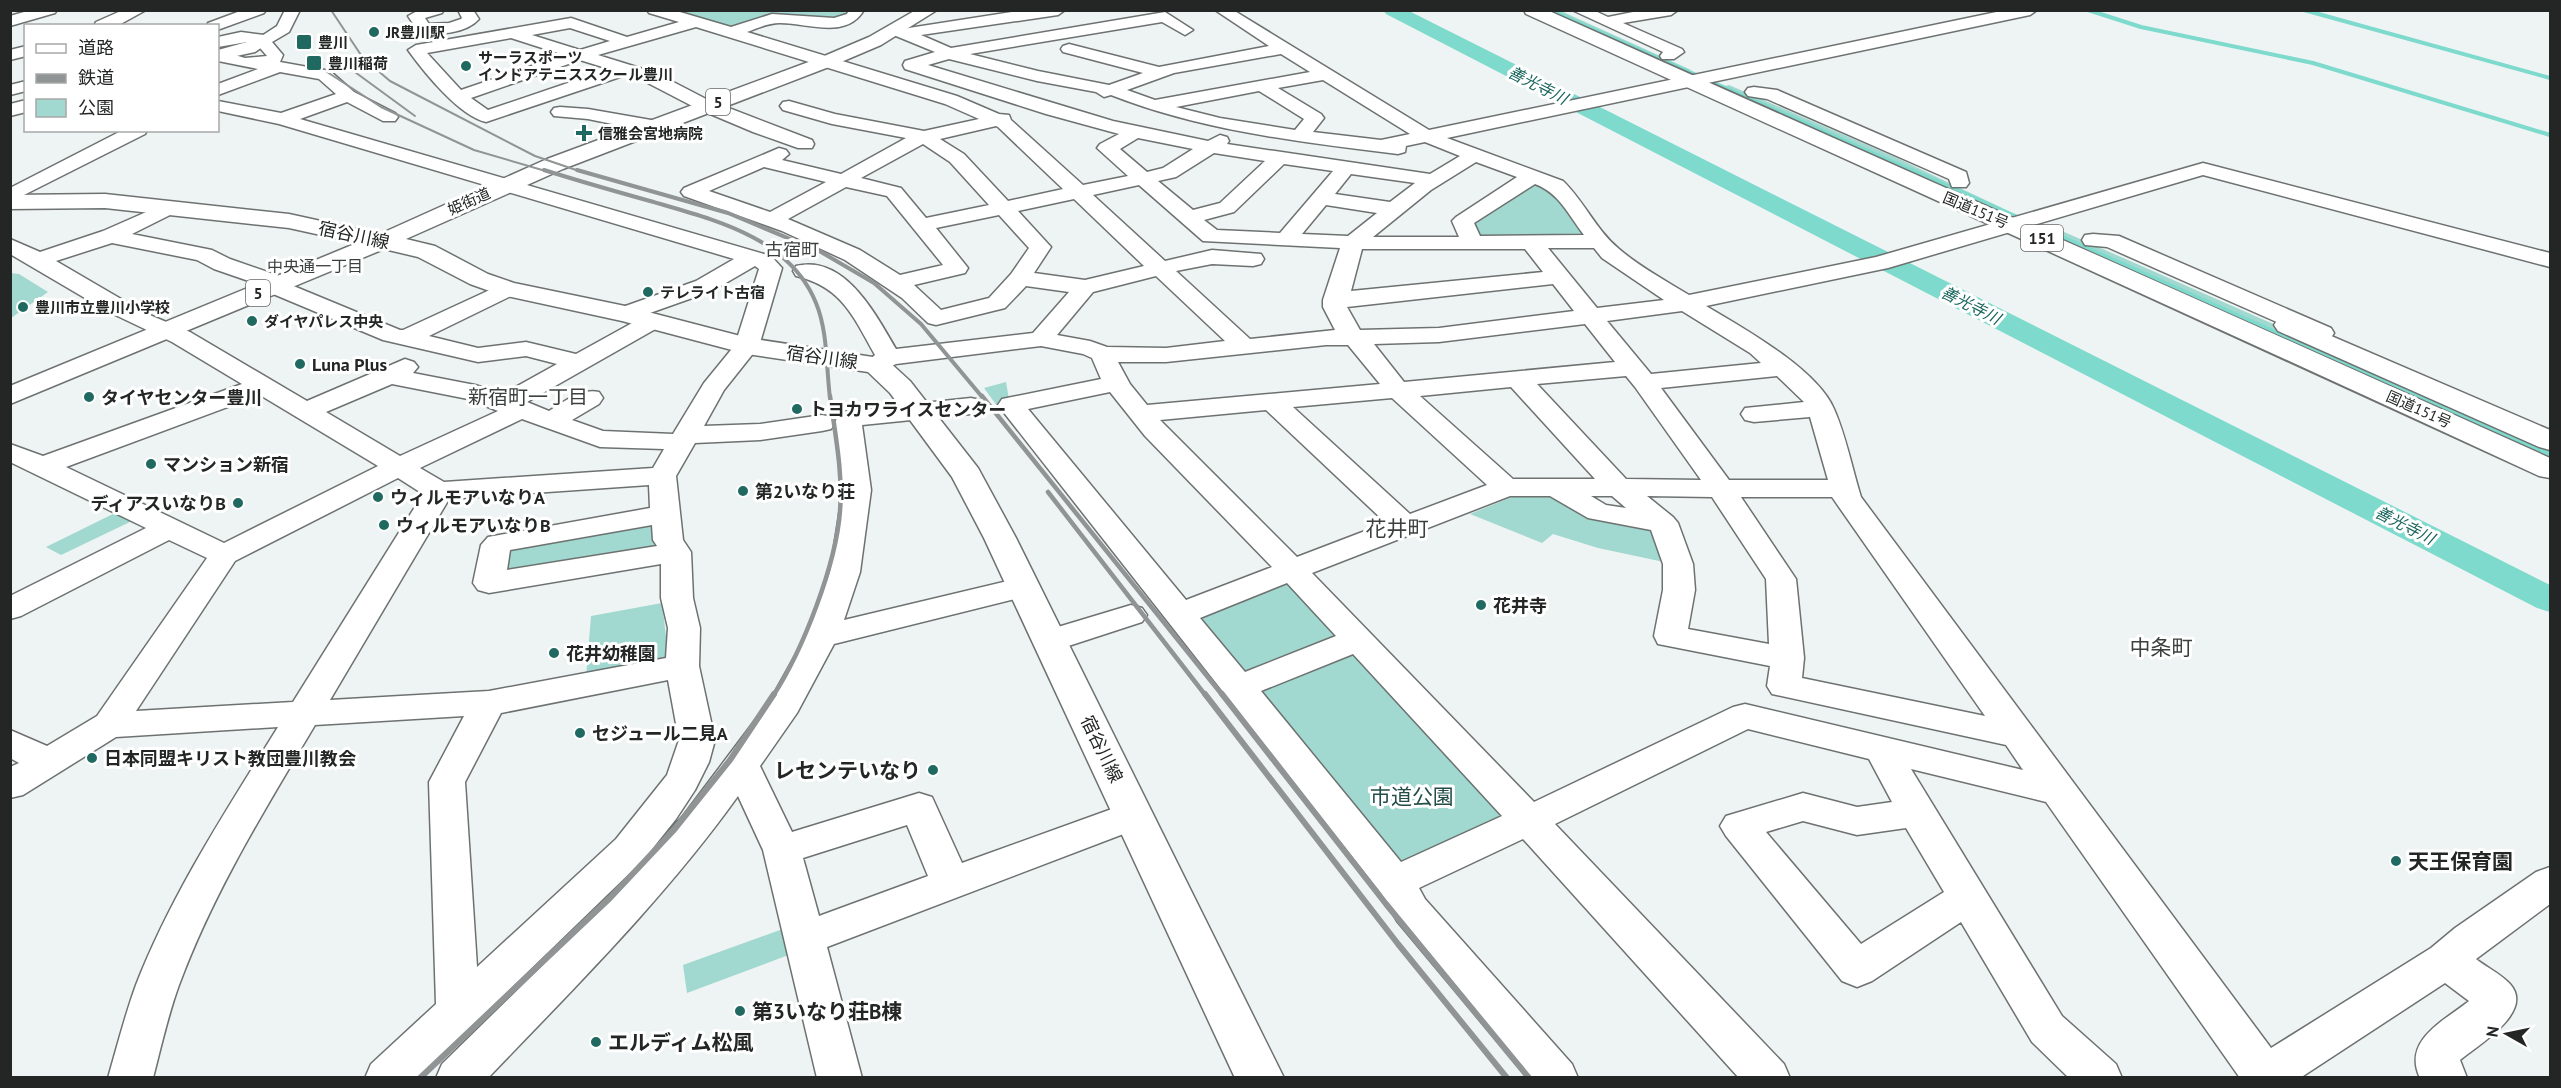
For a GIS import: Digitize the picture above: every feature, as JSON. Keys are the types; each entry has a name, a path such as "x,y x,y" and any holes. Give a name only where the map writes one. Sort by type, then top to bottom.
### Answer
{"main road":[{"path":"106,24 138,10"},
{"name":"姫街道","path":"10,396 383,241 504,185 651,126 828,61 897,32 929,10"},
{"name":"国道151号","path":"1532,10 1662,61 1714,76 1747,97 1954,191 2011,225 2550,469"},
{"name":"国道151号","path":"1568,10 1662,61 1691,81 1747,97"},
{"path":"219,41 260,38"},
{"name":"国道151号","path":"1954,191 2038,217 2550,441"},
{"name":"宿谷川線","path":"10,202 105,201 290,221 426,251 479,279 507,289 638,318 747,346 882,361 967,476 1050,641 1260,1077"}],"street":[{"path":"10,21 50,10"},
{"path":"259,10 219,41 227,59 324,75 348,96 389,117"},
{"path":"219,89 274,58 275,55 260,38 283,29 293,10"},
{"path":"437,10 416,16 424,28 429,29 478,18 514,34 650,77 707,106 760,129 805,144"},
{"path":"654,10 828,61 961,104 998,120 1037,151 1245,347"},
{"path":"732,32 775,18 838,24 852,18 857,10"},
{"path":"897,32 1017,13 1058,10"},
{"path":"1222,10 1426,136 1556,185 1563,191 1599,241 1630,267 1759,348 1811,392 1821,408 1843,489 2265,1077 2446,960 2469,940 2550,883"},
{"path":"1522,10 1646,66 1662,61 1676,52 1579,10"},
{"path":"1606,22 1671,10"},
{"path":"1380,146 2030,10"},
{"path":"1185,30 1165,17 950,52 911,65 1049,109 1136,132 1219,136 1300,136 1473,154"},
{"path":"1158,34 1239,21"},
{"path":"458,97 580,55 696,22"},
{"path":"626,69 486,117 458,97 416,50 571,23 627,42"},
{"path":"897,32 950,52 988,63 1111,90 1140,99 1219,136 1280,158 1432,180"},
{"path":"1111,42 1063,50 1159,72"},
{"path":"771,220 922,137 1049,109 1159,72 1286,48"},
{"path":"1182,52 1198,64"},
{"path":"988,63 1023,57"},
{"path":"1062,81 1081,73"},
{"path":"1152,105 1328,74"},
{"path":"1261,85 1315,118 1300,136"},
{"path":"530,91 572,104 560,112 600,116 651,126"},
{"path":"282,119 348,96"},
{"path":"219,106 282,119 763,261 771,268 747,346 713,388 662,476 668,540 676,552 677,597 684,628 682,666 719,752 782,850 840,1077"},
{"path":"922,225 1169,173 1219,136 1268,112 1295,106"},
{"path":"760,121 792,107 852,124 922,137 957,158 1040,247 1020,278 993,305 936,318 896,282 838,246 691,192 852,124"},
{"path":"10,196 134,132"},
{"path":"1136,132 1107,148 1211,236 1285,240 1349,253"},
{"path":"1473,154 1467,160 1432,180 1393,209 1349,253 1335,307 1347,331 1397,389 1506,487"},
{"path":"1189,217 1227,208 1280,158"},
{"path":"762,161 894,192 957,268 896,282"},
{"path":"1285,240 1347,167"},
{"path":"804,271 829,278 844,287 856,301 882,361 1041,339 1090,348 1103,354 1166,355 1354,338 1439,335 1686,302 1885,262 2203,169 2550,260"},
{"path":"1472,243 1463,221 1533,176"},
{"path":"1319,198 1393,209"},
{"path":"40,260 111,236 169,208"},
{"path":"111,236 204,255 385,333 478,355 526,349 579,362"},
{"path":"2092,240 2111,241 2550,432"},
{"path":"1020,278 1085,286 1212,257 1349,253 1472,243 1599,241"},
{"path":"1531,242 1637,375 1721,488 1781,579 1787,658 1784,686 2018,735"},
{"path":"10,245 40,260 152,327 181,337 439,491 662,476"},
{"path":"10,785 109,724 224,555 514,406 638,318 704,286 752,258"},
{"path":"2111,269 2118,280 2550,476"},
{"path":"1335,300 1557,277"},
{"path":"1041,339 1085,286"},
{"path":"407,338 507,289"},
{"path":"306,411 389,376 441,346"},
{"path":"1103,354 1106,368 1140,414 1358,639 1768,1077"},
{"path":"1140,414 1518,379 1784,368"},
{"path":"389,376 461,389 514,406 600,439 684,439 822,423"},
{"path":"1518,379 1619,488 1663,524 1678,564 1679,590 1670,636 1787,658"},
{"path":"1117,383 1011,405 1395,882 1411,910 1556,1077"},
{"path":"21,459 262,386"},
{"path":"552,420 590,398"},
{"path":"1271,401 1407,527"},
{"path":"387,1077 458,1013 630,849 663,809 682,781 691,762 719,752 785,705 822,636 845,572 856,510 857,490 848,419 971,406"},
{"path":"1754,414 1821,408"},
{"path":"21,459 224,555"},
{"path":"1180,614 1506,487 1843,489"},
{"path":"1557,488 1598,512 1663,524"},
{"path":"130,1077 157,986 192,906 225,844 439,491"},
{"path":"666,514 499,543 496,545 489,583 676,552"},
{"path":"10,609 169,528"},
{"path":"822,636 1023,587"},
{"path":"1050,641 1131,615"},
{"path":"1240,687 1358,639"},
{"path":"109,724 489,703 682,666"},
{"path":"458,1013 447,782 489,703"},
{"path":"1395,882 1529,821 1745,717 2060,792"},
{"path":"10,742 47,762"},
{"path":"1882,750 1916,812 2047,1029 2100,1077"},
{"path":"462,1076 598,937 696,826 719,752"},
{"path":"782,850 919,807 951,885"},
{"path":"1916,812 1857,821 1803,807 1739,826 1857,969 1967,897"},
{"path":"806,938 1134,815"},
{"path":"2445,1077 2438,1069 2437,1052 2494,1007 2494,997 2446,960"}],"green space":[{"path":"852,10 847,18 804,18 732,27 675,11"},
{"path":"1539,11 1561,11 1691,70 1678,73"},
{"path":"1729,85 1897,158 2002,208 1989,211 1717,88"},
{"path":"1537,182 1561,198 1583,236 1481,241 1469,220"},
{"path":"2062,231 2550,446 2550,463 2199,306 2048,235"},
{"path":"11,273 19,274 48,292 11,318"},
{"path":"1006,382 1009,399 1000,410 984,388"},
{"path":"1517,495 1550,496 1590,514 1660,530 1664,562 1598,548 1553,534 1542,543 1470,514"},
{"path":"119,511 134,520 61,555 46,547"},
{"path":"651,520 660,544 654,552 503,579 501,550"},
{"path":"1282,581 1293,582 1343,636 1249,678 1195,614"},
{"path":"662,603 669,661 586,678 591,616"},
{"name":"市道公園","path":"1358,651 1510,820 1405,868 1255,686"},
{"path":"794,925 799,951 687,993 683,965"}],"waterway":[{"name":"善光寺川","path":"1392,10 2550,600"},
{"path":"1550,10 1915,172"},
{"path":"2088,10 2141,27 2313,63 2550,135"},
{"path":"2304,10 2550,78"},
{"path":"1911,170 2423,398"},
{"path":"2420,396 2550,454"}],"railway":[{"path":"331,10 363,58 390,81 535,156 582,172"},
{"path":"348,67 415,116"},
{"path":"327,72 381,107 474,150 549,172"},
{"path":"544,170 698,215 746,234 768,246 787,261 804,280 820,314 825,338 830,398"},
{"path":"577,170 728,213 821,252 874,283 921,324 983,398"},
{"path":"773,696 796,655 816,606 837,533 840,482 830,396"},
{"path":"982,396 1223,696"},
{"path":"1048,492 1206,696"},
{"path":"420,1078 610,898 673,831 730,760 774,694"},
{"path":"1205,694 1398,944 1507,1078"},
{"path":"1222,694 1386,904 1529,1078"}],"place":[{"name":"JR豊川駅","path":"374,32"},
{"name":"豊川","path":"304,42"},
{"name":"豊川稲荷","path":"314,63"},
{"name":"サーラスポーツ インドアテニススクール豊川","path":"466,66"},
{"name":"信雅会宮地病院","path":"584,133"},
{"name":"テレライト古宿","path":"648,292"},
{"name":"豊川市立豊川小学校","path":"23,307"},
{"name":"ダイヤパレス中央","path":"252,321"},
{"name":"Luna Plus","path":"300,364"},
{"name":"タイヤセンター豊川","path":"89,397"},
{"name":"トヨカワライスセンター","path":"797,409"},
{"name":"マンション新宿","path":"151,464"},
{"name":"第2いなり荘","path":"743,491"},
{"name":"ウィルモアいなりA","path":"378,497"},
{"name":"ディアスいなりB","path":"238,503"},
{"name":"ウィルモアいなりB","path":"384,525"},
{"name":"花井寺","path":"1481,605"},
{"name":"花井幼稚園","path":"554,653"},
{"name":"セジュール二見A","path":"580,733"},
{"name":"日本同盟キリスト教団豊川教会","path":"92,758"},
{"name":"レセンテいなり","path":"933,770"},
{"name":"天王保育園","path":"2396,861"},
{"name":"第3いなり荘B棟","path":"740,1011"},
{"name":"エルディム松風","path":"596,1042"}],"district":[{"name":"古宿町","path":"792,249"},
{"name":"中央通一丁目","path":"315,266"},
{"name":"新宿町一丁目","path":"528,397"},
{"name":"花井町","path":"1397,528"},
{"name":"中条町","path":"2161,647"}]}
